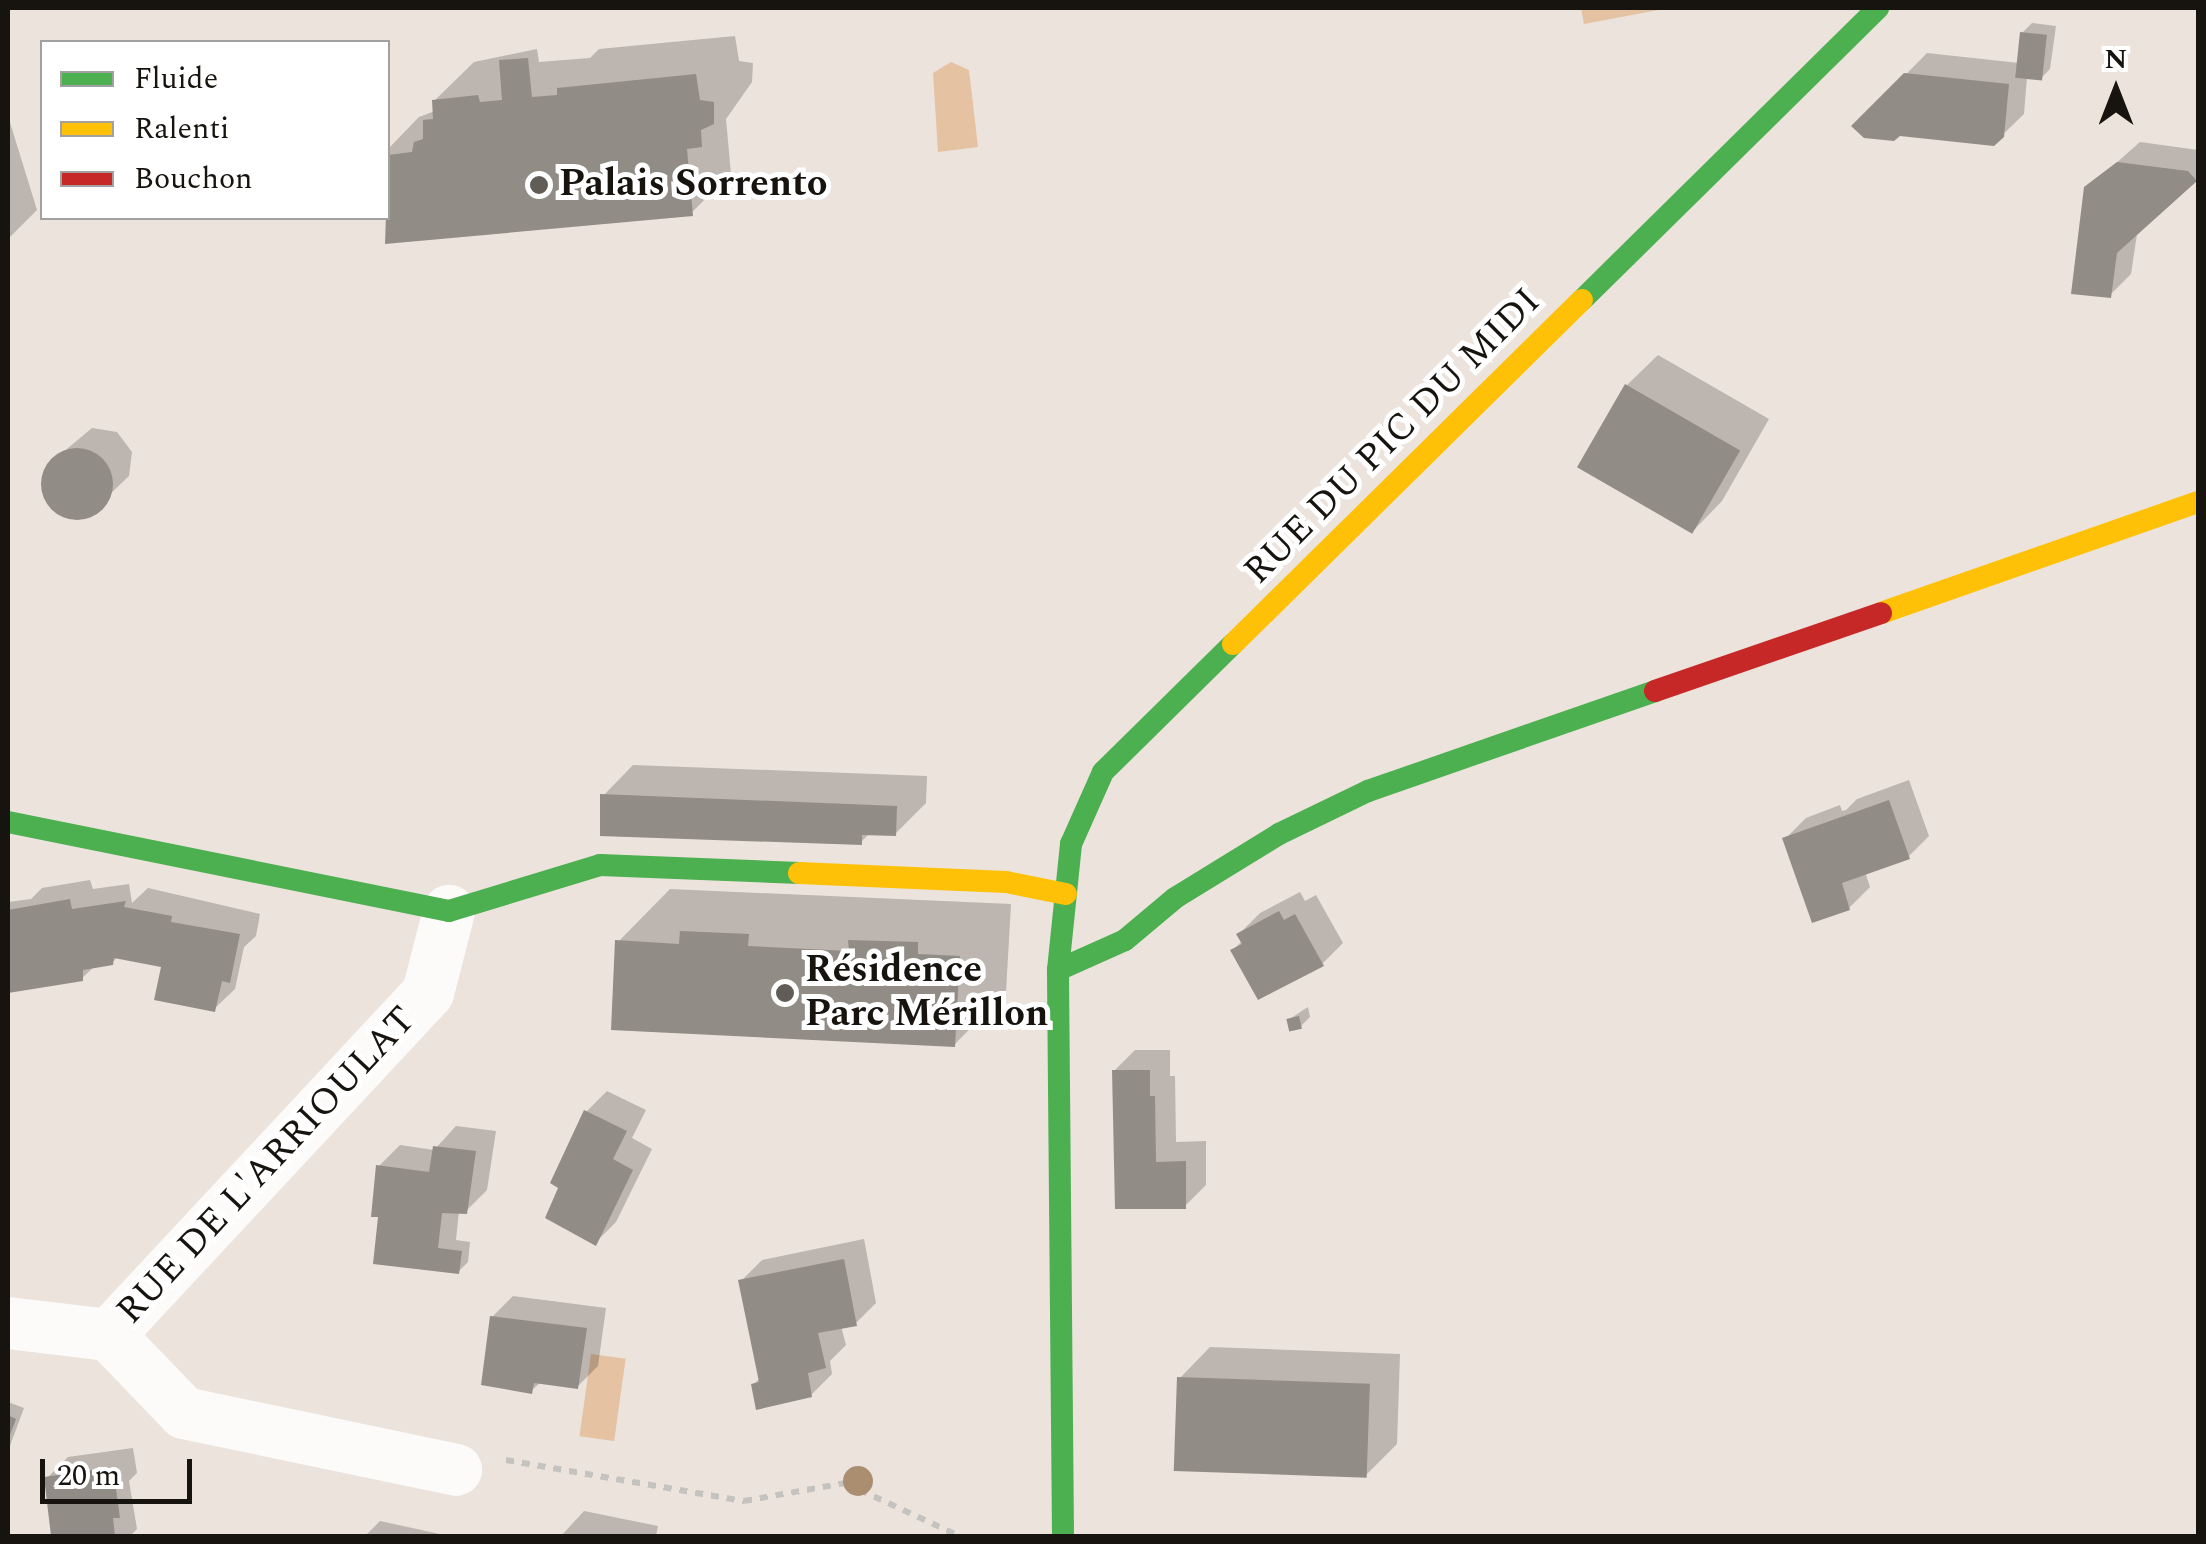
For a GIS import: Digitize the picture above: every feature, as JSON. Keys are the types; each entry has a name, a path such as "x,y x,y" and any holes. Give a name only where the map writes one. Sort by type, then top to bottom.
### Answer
{"street":[{"name":"RUE DU PIC DU MIDI","path":"1062,1536 1058,970 1071,844 1103,772 1878,8"},
{"path":"1058,970 1125,940 1175,898 1279,834 1368,791 2198,502"},
{"path":"8,822 449,912 600,865 1006,882 1066,894"},
{"name":"RUE DE L'ARRIOULAT","path":"109,1335 428,993 449,912"},
{"name":"RUE DE L'ARRIOULAT","path":"8,1323 109,1335 184,1414 456,1470"}],"path":[{"path":"456,1470 500,1460 744,1501 845,1484 959,1536"}],"shaded area":[{"path":"1581,8 1669,8 1584,24"},
{"path":"951,62 969,70 978,147 938,152 933,73"},
{"path":"591,1354 626,1359 614,1441 579,1436"}],"building":[{"path":"2020,32 2047,35 2042,81 2015,78"},
{"name":"Palais Sorrento","path":"528,58 532,97 557,95 557,88 696,74 700,100 714,102 714,124 701,130 702,147 687,149 693,216 385,244 386,220 390,220 390,155 412,152 414,142 423,139 423,120 433,119 432,100 478,95 480,102 502,100 499,60"},
{"path":"1904,73 2009,84 2004,137 1994,146 1900,136 1894,141 1864,138 1851,126"},
{"path":"2117,162 2188,171 2197,181 2117,253 2111,298 2071,294 2084,187"},
{"path":"1625,384 1740,451 1692,534 1577,467"},
{"path":"77,448 91,450 103,458 111,470 111,498 103,510 91,518 77,520 63,518 51,510 43,498 41,484 43,470 51,458 63,450"},
{"path":"600,794 897,806 896,836 862,835 862,845 600,836"},
{"path":"1889,800 1910,859 1842,883 1850,910 1812,923 1782,838"},
{"path":"70,899 72,909 126,901 124,907 172,916 171,922 240,934 230,983 222,981 215,1012 154,1000 161,967 114,958 113,965 83,970 83,981 8,993 8,910"},
{"path":"1279,911 1284,920 1295,914 1324,966 1258,1000 1230,950 1242,944 1236,934"},
{"name":"Résidence Parc Mérillon","path":"680,931 749,934 748,946 849,951 848,940 918,942 918,954 960,956 955,1047 611,1030 615,940 679,944"},
{"path":"1299,1016 1302,1029 1289,1032 1286,1019"},
{"path":"1112,1070 1150,1070 1150,1096 1155,1096 1156,1162 1186,1161 1186,1209 1115,1209"},
{"path":"584,1110 627,1131 613,1159 633,1170 596,1246 545,1218 558,1188 550,1183"},
{"path":"433,1146 476,1151 467,1214 442,1213 438,1248 462,1251 459,1274 373,1264 378,1217 371,1217 376,1165 429,1172"},
{"path":"844,1259 857,1326 818,1333 826,1368 808,1373 812,1397 756,1410 751,1384 759,1382 738,1280"},
{"path":"490,1316 587,1328 578,1389 534,1383 532,1394 481,1385"},
{"path":"1177,1377 1370,1384 1367,1478 1174,1471"},
{"path":"8,1415 16,1419 8,1440"},
{"path":"113,1467 120,1518 113,1518 115,1536 51,1536 44,1477"}],"traffic: fast":[{"path":"1582,300 1878,8"},
{"path":"1063,1536 1058,970 1071,844 1103,772 1233,644"},
{"path":"1058,970 1125,940 1175,898 1279,834 1368,791 1655,691"},
{"path":"8,822 449,911 600,865 799,873"}],"traffic: slow":[{"path":"1233,644 1582,300"},
{"path":"1881,613 2198,502"},
{"path":"799,873 1006,882 1066,894"}],"traffic: jam":[{"path":"1655,691 1881,613"}],"place":[{"name":"Palais Sorrento","path":"539,185"},
{"name":"Résidence Parc Mérillon","path":"785,993"}]}
